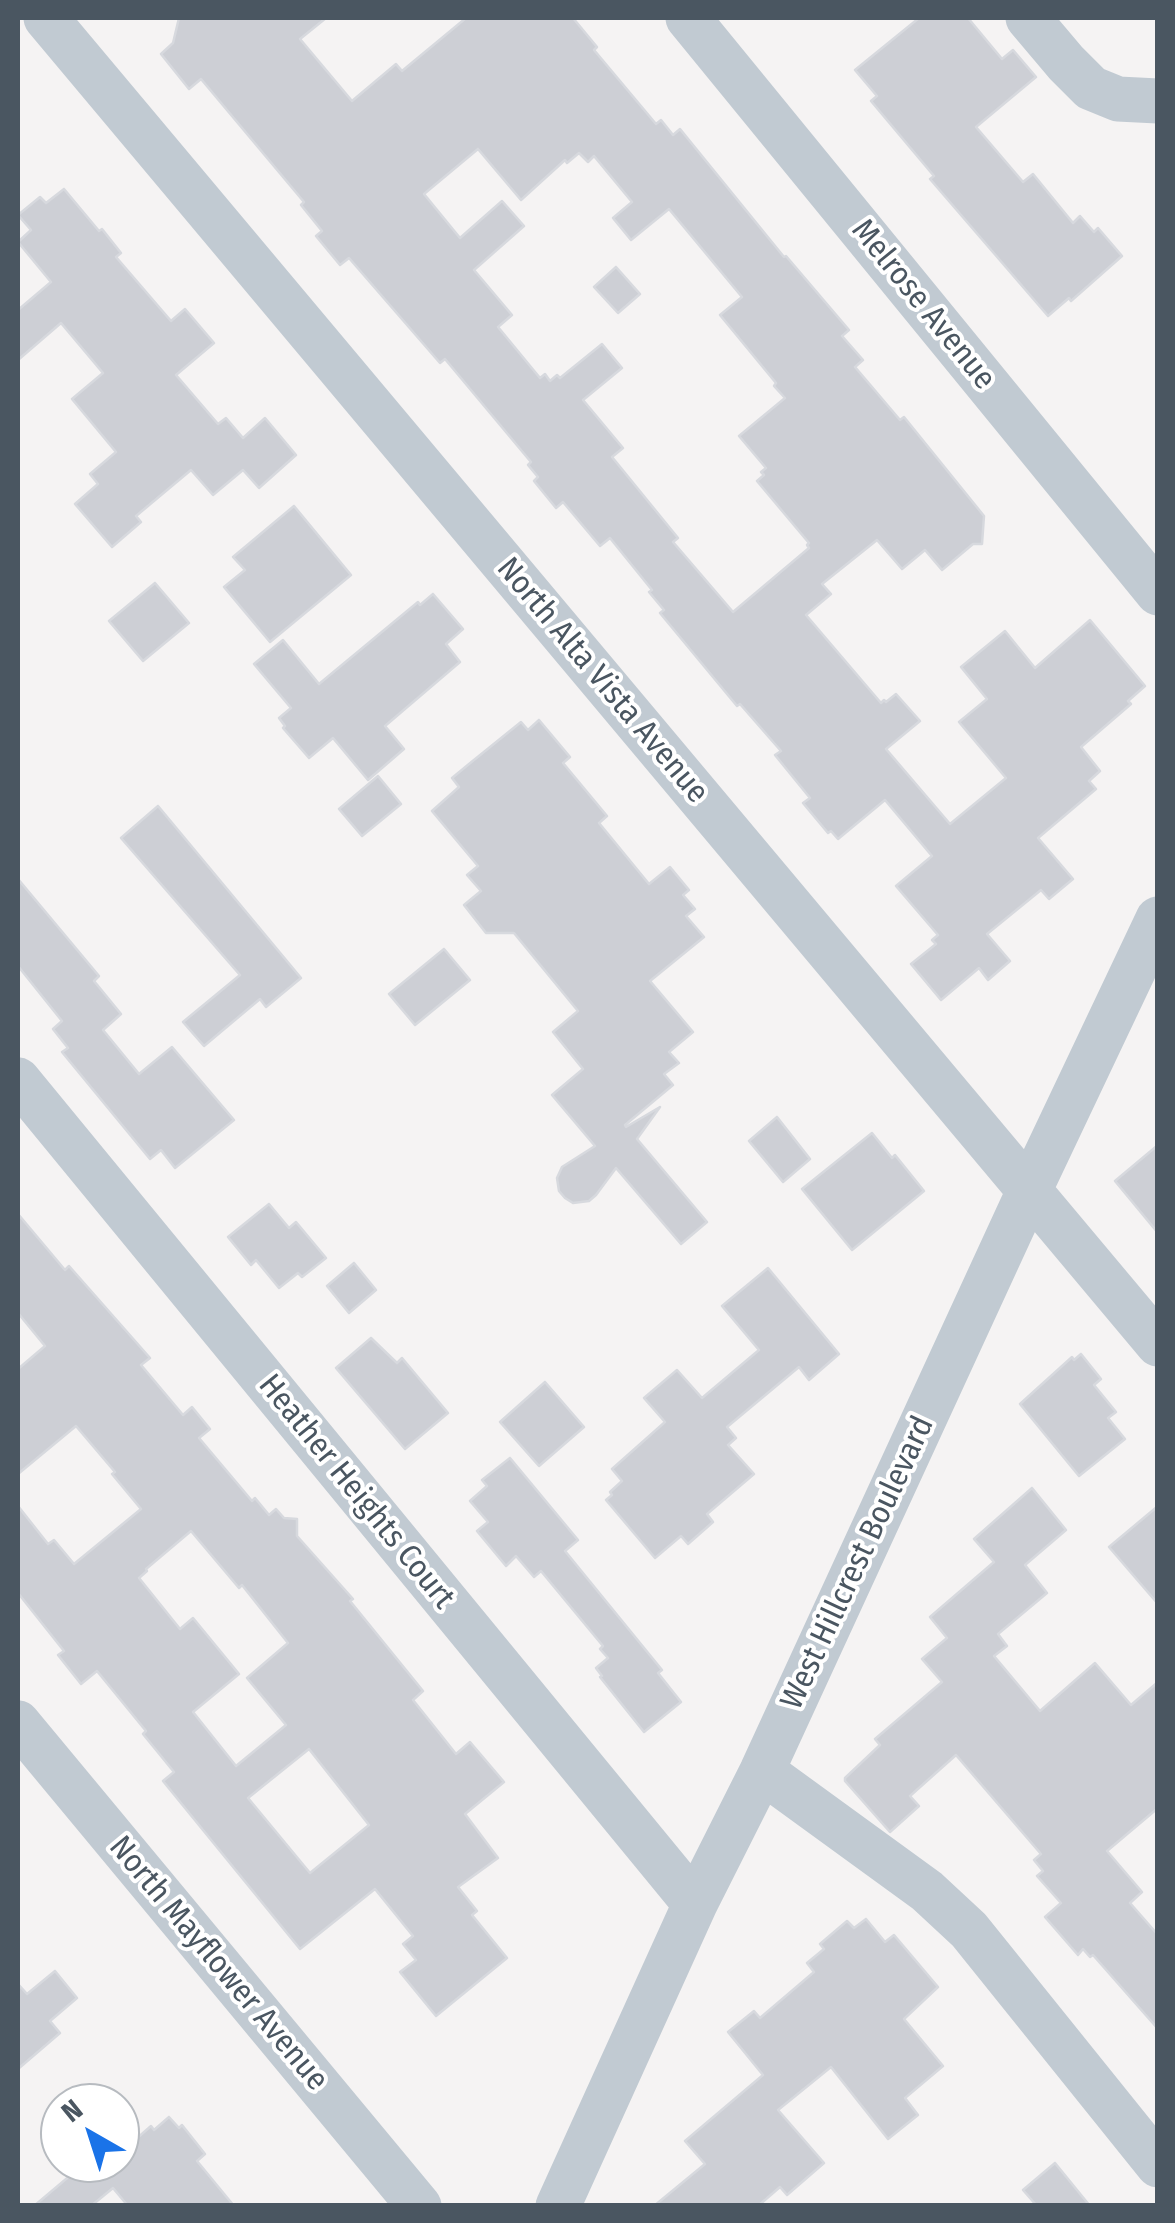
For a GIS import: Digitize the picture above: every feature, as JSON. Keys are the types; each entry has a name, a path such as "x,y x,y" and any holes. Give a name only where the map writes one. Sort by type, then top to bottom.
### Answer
{"street":[{"name":"North Alta Vista Avenue","path":"46,18 1158,1344"},
{"name":"Melrose Avenue","path":"688,18 1158,593"},
{"path":"1028,18 1091,88 1118,100 1158,100"},
{"name":"West Hillcrest Boulevard","path":"558,2206 695,1904 762,1771 1158,919"},
{"name":"Heather Heights Court","path":"18,1080 695,1904"},
{"name":"North Mayflower Avenue","path":"18,1723 419,2206"},
{"path":"762,1771 927,1892 969,1930 1158,2165"}],"building":[{"path":"179,18 326,18 300,39 352,101 396,64 402,71 466,18 573,18 597,47 594,50 656,124 661,120 673,135 680,129 849,330 842,336 863,360 855,367 900,420 904,417 984,516 982,544 973,544 942,570 925,550 902,569 877,540 822,584 831,594 806,615 881,703 896,694 920,721 886,749 950,824 1006,778 959,722 987,699 961,667 1005,631 1035,668 1090,620 1145,686 1128,701 1131,704 1081,747 1100,771 1089,781 1096,789 1038,838 1073,879 1049,899 1041,890 987,934 1010,961 988,980 979,968 941,1000 911,964 936,944 932,940 938,935 896,886 932,856 885,800 838,839 831,831 828,833 803,803 810,798 775,755 781,751 740,704 737,706 660,613 664,610 649,592 652,590 610,538 600,546 563,502 556,508 534,481 538,477 528,465 531,462 445,359 440,363 349,258 340,265 316,236 322,231 301,205 304,202 201,79 189,89 161,54 173,43","holes":["478,149 521,200 565,160 567,163 579,153 588,162 594,156 632,202 613,218 631,240 669,209 742,297 720,315 785,398 739,436 766,468 757,481 809,543 809,548 733,612 673,542 678,538 612,457 623,448 583,400 622,368 602,344 560,378 557,375 550,381 545,374 540,378 498,327 512,315 474,270 524,226 502,201 460,238 424,194"]},
{"path":"919,18 968,18 1002,59 1013,50 1036,77 976,127 1023,182 1033,174 1073,223 1080,216 1094,232 1098,228 1122,256 1048,316 930,179 934,176 871,101 877,96 855,70"},
{"path":"64,189 99,231 102,229 121,253 116,257 171,321 185,309 214,343 176,375 218,424 226,418 243,438 265,418 296,455 259,488 243,470 213,495 191,470 136,516 141,522 112,547 75,504 98,484 90,474 116,452 72,399 103,373 61,323 18,360 18,310 51,282 18,242 31,230 18,215 40,197 46,203"},
{"path":"616,267 640,294 618,313 594,287"},
{"path":"294,506 351,575 270,642 224,587 245,570 233,557"},
{"path":"155,583 189,623 143,661 109,621"},
{"path":"433,594 463,629 446,644 460,662 385,726 404,749 368,780 333,738 309,758 279,718 291,708 254,664 283,640 319,684 418,602 420,605"},
{"path":"539,720 570,757 563,763 607,816 599,823 649,884 670,867 689,890 683,895 695,909 686,916 704,937 650,981 693,1032 669,1052 679,1063 664,1074 673,1085 625,1125 660,1107 637,1139 707,1222 681,1244 616,1168 589,1201 573,1203 559,1191 557,1178 562,1167 595,1146 552,1095 583,1069 553,1032 578,1011 514,933 486,933 464,905 481,891 467,875 478,866 432,811 459,787 452,778 521,722 528,730"},
{"path":"378,776 401,804 362,836 339,809"},
{"path":"158,806 301,978 266,1007 260,999 204,1046 183,1022 240,975 121,838"},
{"path":"18,879 99,976 94,981 121,1014 103,1030 139,1074 172,1047 234,1120 175,1168 161,1150 150,1159 62,1052 68,1048 53,1029 62,1021 18,966"},
{"path":"444,949 470,980 415,1025 389,994"},
{"path":"777,1117 810,1159 783,1182 749,1141"},
{"path":"872,1133 924,1191 852,1250 802,1189"},
{"path":"1158,1145 1158,1233 1115,1181"},
{"path":"269,1204 289,1228 296,1222 326,1258 302,1277 298,1273 279,1288 256,1260 251,1265 228,1237"},
{"path":"18,1214 65,1270 69,1266 150,1358 141,1365 183,1415 192,1407 210,1429 199,1438 252,1501 255,1498 269,1515 276,1509 284,1518 297,1519 297,1536 353,1599 350,1601 423,1691 413,1700 456,1754 470,1742 504,1782 465,1814 498,1858 458,1887 477,1911 472,1915 507,1958 436,2016 400,1972 416,1960 403,1944 413,1936 375,1889 300,1949 163,1781 174,1772 143,1734 146,1731 97,1671 81,1684 58,1655 64,1651 18,1593 18,1506 48,1544 54,1540 74,1564 141,1509 76,1426 18,1474 18,1369 45,1346 18,1313","holes":["191,1531 239,1588 242,1585 288,1643 247,1678 286,1725 236,1766 193,1712 239,1674 193,1618 180,1629 139,1578","309,1749 369,1825 310,1873 248,1798"]},
{"path":"354,1263 376,1290 349,1313 327,1286"},
{"path":"768,1268 839,1354 809,1380 799,1367 727,1427 736,1438 728,1445 754,1474 707,1514 713,1522 688,1544 681,1536 655,1558 606,1500 622,1481 612,1469 665,1422 644,1398 677,1370 702,1398 759,1350 722,1306"},
{"path":"371,1338 397,1363 402,1358 448,1413 405,1449 336,1368"},
{"path":"1081,1354 1101,1379 1094,1385 1116,1412 1108,1418 1125,1439 1079,1476 1020,1404 1072,1357 1074,1360"},
{"path":"545,1382 584,1427 539,1466 500,1422"},
{"path":"510,1458 578,1540 565,1551 662,1670 658,1673 681,1702 644,1732 600,1677 596,1668 608,1658 600,1649 603,1646 541,1571 534,1577 516,1556 506,1566 477,1531 488,1522 470,1501 487,1486 482,1480"},
{"path":"1032,1488 1066,1530 1025,1565 1047,1593 998,1634 1007,1646 994,1656 1040,1711 1095,1663 1131,1705 1158,1682 1158,1808 1107,1851 1142,1892 1130,1903 1158,1935 1158,2029 1093,1955 1090,1957 1083,1949 1078,1955 1045,1917 1061,1903 1037,1876 1043,1871 1034,1860 1041,1854 956,1755 910,1796 919,1806 890,1832 845,1781 880,1745 875,1739 942,1682 922,1659 947,1638 930,1617 994,1562 974,1539"},
{"path":"1158,1506 1158,1604 1109,1547"},
{"path":"866,1919 885,1942 894,1935 938,1987 904,2019 943,2066 905,2098 918,2115 888,2139 831,2067 778,2110 824,2163 787,2195 780,2187 758,2206 654,2206 705,2164 685,2141 763,2075 728,2032 754,2011 760,2018 814,1972 807,1963 824,1949 820,1944 847,1921 854,1928"},
{"path":"55,1971 77,1998 50,2021 60,2033 18,2069 18,1984 27,1994"},
{"path":"169,2117 179,2128 182,2125 205,2154 197,2161 234,2206 128,2206 113,2188 91,2206 34,2206 61,2183 140,2183 140,2136 151,2126 154,2130"},
{"path":"1055,2163 1090,2206 1037,2206 1023,2190"}]}
